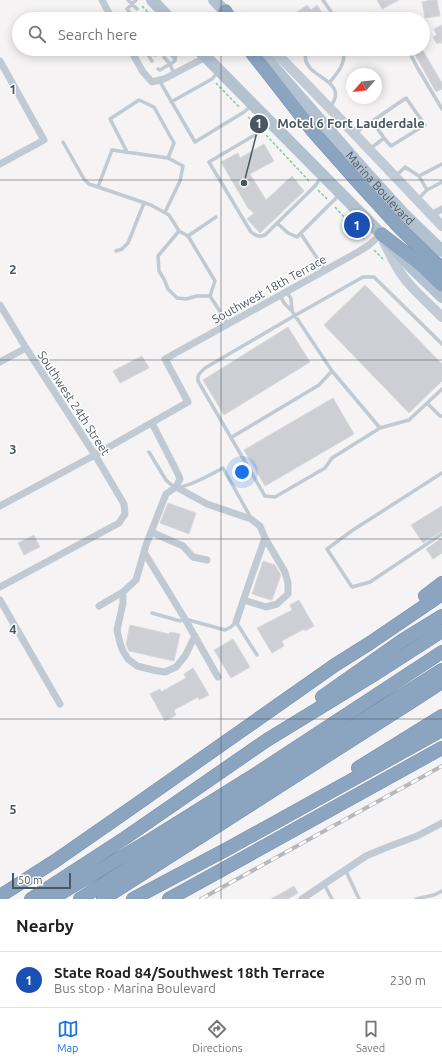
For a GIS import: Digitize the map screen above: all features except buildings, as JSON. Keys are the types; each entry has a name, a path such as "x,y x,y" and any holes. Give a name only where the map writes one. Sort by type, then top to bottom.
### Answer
{"highway":[{"path":"254,56 344,167 400,228 442,269"},
{"path":"381,234 420,264 442,285"},
{"path":"335,665 365,636 408,608 442,583"},
{"path":"0,896 55,861 335,665 442,594"},
{"path":"267,740 333,689 403,640 442,616"},
{"path":"32,898 109,849 267,740 442,631"},
{"path":"51,899 244,782 442,652"},
{"path":"80,899 442,670"},
{"path":"103,899 442,682"},
{"path":"115,899 442,691"},
{"path":"271,825 323,790 442,716"},
{"path":"133,899 200,864 442,730"},
{"path":"169,899 442,748"}],"main road":[{"path":"146,2 160,12"},
{"path":"200,56 216,75 248,108 272,124 442,297"},
{"name":"Marina Boulevard","path":"264,56 364,170 442,251"},
{"path":"277,56 330,108 442,226"},
{"path":"381,234 404,277 442,317"}],"street":[{"path":"102,0 108,12"},
{"path":"134,56 143,72 155,81 164,79 174,74 195,56"},
{"path":"0,61 44,140 0,164"},
{"path":"431,215 442,208"},
{"name":"Southwest 18th Terrace","path":"152,422 188,402 165,359 369,245 381,234"},
{"name":"Southwest 24th Street","path":"0,305 95,455 124,504 124,514 119,523 0,587"},
{"path":"0,362 26,348"},
{"path":"0,506 95,455 152,422 180,479 176,487 166,494 144,552 136,580 123,592 99,606"},
{"path":"176,487 206,504 251,519 260,526 265,538 285,572 288,583 288,594 277,604 266,607 244,600"},
{"path":"151,532 183,546 193,557 208,560"},
{"path":"236,622 265,538"},
{"path":"144,552 218,677"},
{"path":"123,592 123,603 117,630 123,652 128,659 137,666 165,672 176,667 185,656 195,636"},
{"path":"0,600 60,704"},
{"path":"305,898 345,869 366,856 417,836 442,822"}],"lane":[{"path":"128,0 137,9"},
{"path":"129,12 127,9 136,0"},
{"path":"323,0 331,12"},
{"path":"149,56 152,61"},
{"path":"158,68 160,70 175,61 175,56"},
{"path":"305,56 306,61 310,67 330,83 335,90 336,96 330,108"},
{"path":"330,83 342,67 344,56"},
{"path":"412,56 442,110"},
{"path":"164,57 170,64 174,74"},
{"path":"161,63 164,68"},
{"path":"171,102 216,75"},
{"path":"155,81 171,102 195,142 248,108"},
{"path":"354,133 406,98 425,125 391,146 372,122"},
{"path":"128,152 110,119 139,100 154,107 174,143 168,158"},
{"path":"272,124 262,132 209,162 251,232 254,235 264,235 315,186 323,176"},
{"path":"370,150 384,138"},
{"path":"63,142 84,179 89,184 144,203 169,215 179,231 188,236 215,281 210,296"},
{"path":"98,187 112,150 168,158 183,166 180,181 165,212"},
{"path":"420,176 442,164"},
{"path":"395,176 405,167 420,176 427,190"},
{"path":"417,200 427,190 442,182"},
{"path":"277,223 288,233 297,237 341,193"},
{"path":"116,251 122,249 128,243 144,203"},
{"path":"188,236 216,217"},
{"path":"179,231 158,256 160,270 168,290 177,298 186,300 197,296 210,296"},
{"path":"301,234 325,270"},
{"path":"442,344 374,277 363,277 206,368 199,373 197,377 265,496 275,497 325,468 332,458 380,428 409,420 442,389"},
{"path":"287,292 291,299 294,316 332,371 380,428"},
{"path":"280,295 284,303 292,311"},
{"path":"210,296 228,324"},
{"path":"232,438 318,385 332,371"},
{"path":"427,403 440,416 442,416"},
{"path":"149,452 166,480 176,487 189,485 223,468 251,519"},
{"path":"442,473 353,530 327,549 352,587 370,582 442,534"},
{"path":"152,613 180,621 185,619 225,630 231,628 236,622 256,655"},
{"path":"345,869 359,899"},
{"path":"324,884 332,899"},
{"path":"416,899 434,895 442,891"}],"path":[{"path":"146,2 151,12"},
{"path":"216,75 248,108 262,132 315,186 385,262"}],"railway":[{"path":"201,899 442,766"}],"place":[{"name":"Motel 6 Fort Lauderdale","path":"244,183"},
{"name":"State Road 84/Southwest 18th Terrace","path":"357,225"}]}
